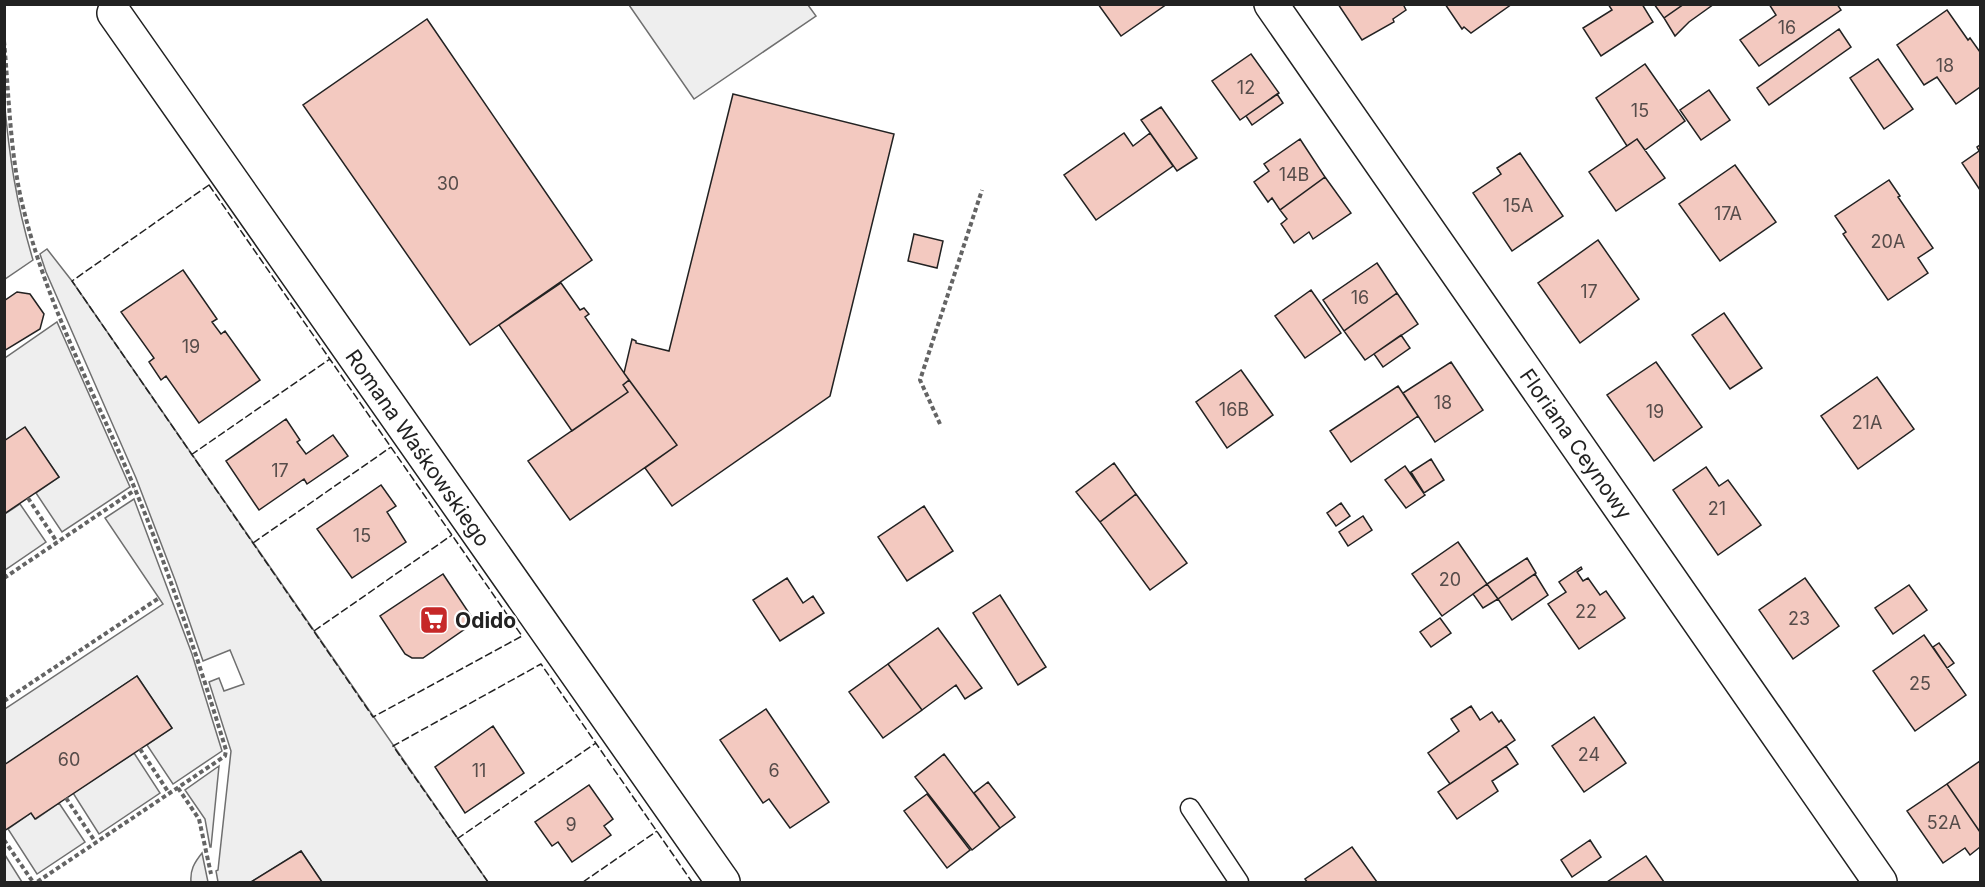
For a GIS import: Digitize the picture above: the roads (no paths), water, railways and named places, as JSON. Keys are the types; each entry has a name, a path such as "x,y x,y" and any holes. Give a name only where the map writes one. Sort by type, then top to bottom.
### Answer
{"street":[{"name":"Floriana Ceynowy","path":"1271,4 1880,882"},
{"name":"Romana Waśkowskiego","path":"114,13 723,882"}],"lane":[{"path":"1190,808 1239,882"}],"place":[{"name":"Odido","path":"434,620"}]}
